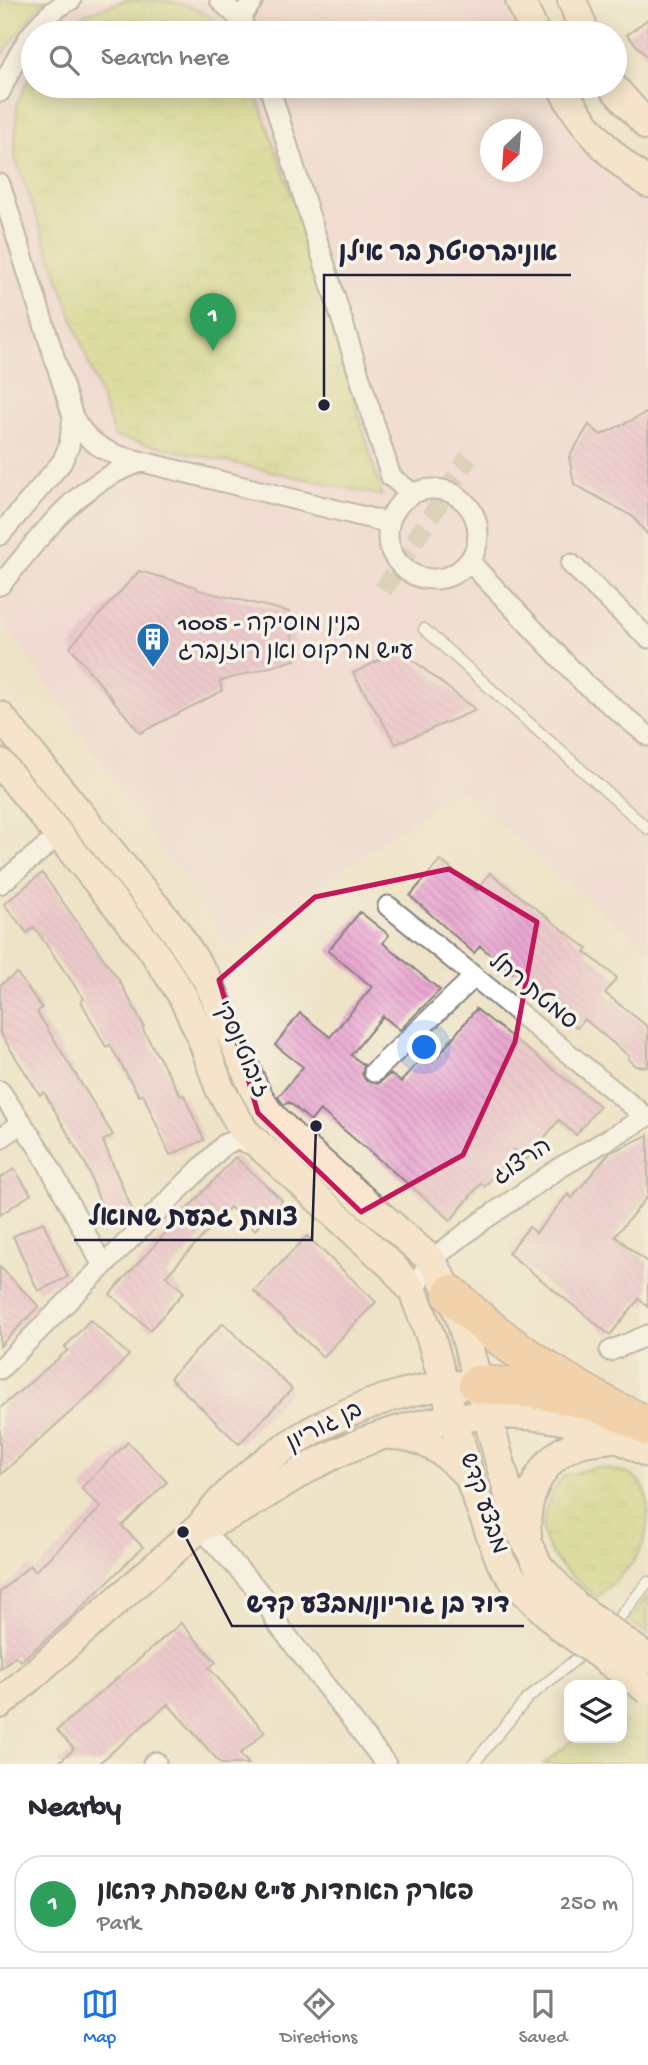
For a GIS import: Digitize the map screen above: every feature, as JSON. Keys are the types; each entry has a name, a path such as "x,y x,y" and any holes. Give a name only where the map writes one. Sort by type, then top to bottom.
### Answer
{"highway":[{"path":"451,1294 475,1318 544,1370 628,1425"},
{"path":"470,1396 558,1393 628,1425"}],"street":[{"path":"43,21 54,8 71,0"},
{"path":"220,0 239,21"},
{"path":"246,21 253,0"},
{"path":"520,0 530,21"},
{"path":"572,0 580,21"},
{"path":"0,92 21,48"},
{"path":"273,98 391,477 412,493"},
{"path":"569,98 586,124 611,153 648,183"},
{"path":"623,98 648,126"},
{"path":"0,184 73,417 84,436 100,449 141,463 389,523"},
{"path":"0,535 62,462 69,446 73,417"},
{"path":"0,585 78,495 115,471 141,463"},
{"path":"442,489 468,505 479,533 477,548 461,570 438,579 414,574 395,558 390,547 389,523 394,511 412,493 442,489"},
{"path":"470,561 584,683 648,736"},
{"path":"571,564 648,638"},
{"name":"ז'בוטינסקי","path":"0,716 174,929 208,981 255,1091 268,1112 296,1141 405,1233 431,1260 451,1294 470,1396"},
{"name":"ז'בוטינסקי","path":"0,763 150,946 182,995 232,1114 261,1148 394,1267 413,1291 431,1338 470,1396"},
{"path":"0,884 45,846"},
{"name":"סמטת רחל","path":"388,906 647,1116"},
{"path":"374,1072 474,977"},
{"path":"0,1091 42,1153 103,1266"},
{"name":"הרצוג","path":"431,1260 561,1167 647,1116"},
{"path":"0,1139 22,1122"},
{"path":"0,1369 225,1144 237,1140 261,1148"},
{"path":"413,1291 431,1260"},
{"path":"610,1351 648,1335"},
{"path":"413,1392 423,1369 431,1338"},
{"name":"בן גוריון","path":"0,1704 200,1527 219,1500 270,1456 351,1413 413,1392 470,1396"},
{"name":"בן גוריון","path":"200,1527 233,1516 320,1461 375,1436 453,1419 470,1396"},
{"name":"מבצע קדש","path":"470,1396 529,1549 569,1617 648,1690"},
{"name":"מבצע קדש","path":"453,1419 487,1531 501,1562 515,1582 569,1617 648,1659"},
{"path":"529,1549 527,1507 534,1485 545,1468 576,1444 628,1425 648,1453"},
{"path":"375,1436 396,1434 439,1449 471,1479"},
{"path":"200,1527 264,1597 277,1623 386,1764"}],"lane":[{"path":"424,629 648,829"},
{"path":"473,1764 527,1699 611,1628 648,1582"}],"highlighted area":[{"path":"449,869 537,922 515,1042 463,1155 361,1212 258,1113 219,980 315,897"}],"shaded area":[{"path":"0,0 503,0 511,21 21,21 21,98 550,98 572,126 648,192 648,951 458,789 230,949 0,617"}],"green space":[{"path":"0,0 52,0 40,5 28,21 21,21 21,30 0,58"},
{"path":"126,0 157,1 194,8 216,21 77,21 85,14"},
{"path":"21,96 21,98 257,98 317,265 382,496 115,437 15,157 17,104"},
{"path":"595,1467 627,1474 640,1482 645,1489 648,1512 644,1540 634,1561 597,1597 554,1557 546,1544 543,1530 544,1514 563,1476"},
{"path":"648,1596 648,1635 628,1619"},
{"path":"627,1693 648,1708 648,1764 544,1764 569,1743 627,1743"}],"building":[{"path":"648,19 648,58 627,35"},
{"path":"648,412 648,535 632,516 574,484 569,457 589,425 601,435"},
{"name":"1005 - בנין מוסיקה ע\"ש מרקוס ואן רוזנברג","path":"139,571 197,587 198,590 290,612 295,660 220,681 222,691 140,733 70,647"},
{"path":"400,650 476,710 396,744 353,673"},
{"path":"440,860 477,890 490,873 588,949 585,952 617,978 605,993 648,1027 648,1067 635,1066 628,1059 629,1056 584,1019 577,1028 552,1008 556,1004 515,970 512,973 480,946 474,953 410,896"},
{"path":"42,873 119,980 144,1026 142,1028 181,1096 184,1095 204,1140 170,1155 143,1094 139,1096 110,1045 106,1047 81,1001 84,999 34,927 27,933 4,904"},
{"path":"360,912 389,935 383,943 440,990 400,1030 383,1016 351,1055 364,1065 362,1074 366,1081 378,1084 390,1074 401,1082 428,1050 437,1057 476,1009 600,1106 576,1135 559,1120 526,1160 514,1150 485,1186 481,1183 451,1220 320,1110 311,1121 289,1102 284,1105 278,1097 303,1067 275,1045 300,1013 330,1037 372,987 328,951"},
{"path":"17,973 42,1008 37,1012 113,1135 103,1141 133,1212 108,1223 86,1165 44,1092 40,1095 0,1033 0,985"},
{"path":"648,1135 648,1196 615,1236 648,1263 648,1307 639,1299 610,1335 508,1253 529,1227 536,1233 568,1194 572,1198 609,1153"},
{"path":"235,1157 282,1200 255,1230 230,1207 166,1276 184,1292 150,1330 110,1294"},
{"path":"14,1169 31,1194 0,1215 0,1178"},
{"path":"43,1222 68,1277 38,1291 13,1236"},
{"path":"307,1236 376,1302 323,1357 254,1291"},
{"path":"0,1267 39,1306 0,1346"},
{"path":"90,1320 129,1355 103,1383 0,1475 0,1408 68,1350 65,1347"},
{"path":"223,1323 292,1389 239,1444 170,1378"},
{"path":"128,1442 167,1482 122,1526 143,1547 74,1615 21,1661 15,1656 0,1669 0,1592 30,1565 35,1571 101,1508 81,1488"},
{"path":"181,1623 216,1662 209,1668 265,1732 240,1754 249,1764 221,1764 168,1704 98,1764 57,1764 74,1749 57,1730"}],"tunnel":[{"path":"383,590 469,457"}],"place":[{"name":"פארק האחדות ע\"ש משפחת דהאן","path":"213,351"},
{"name":"אוניברסיטת בר אילן","path":"324,405"},
{"name":"1005 - בנין מוסיקה ע\"ש מרקוס ואן רוזנברג","path":"153,669"},
{"name":"צומת גבעת שמואל","path":"316,1126"},
{"name":"דוד בן גוריון/מבצע קדש","path":"183,1532"}]}
